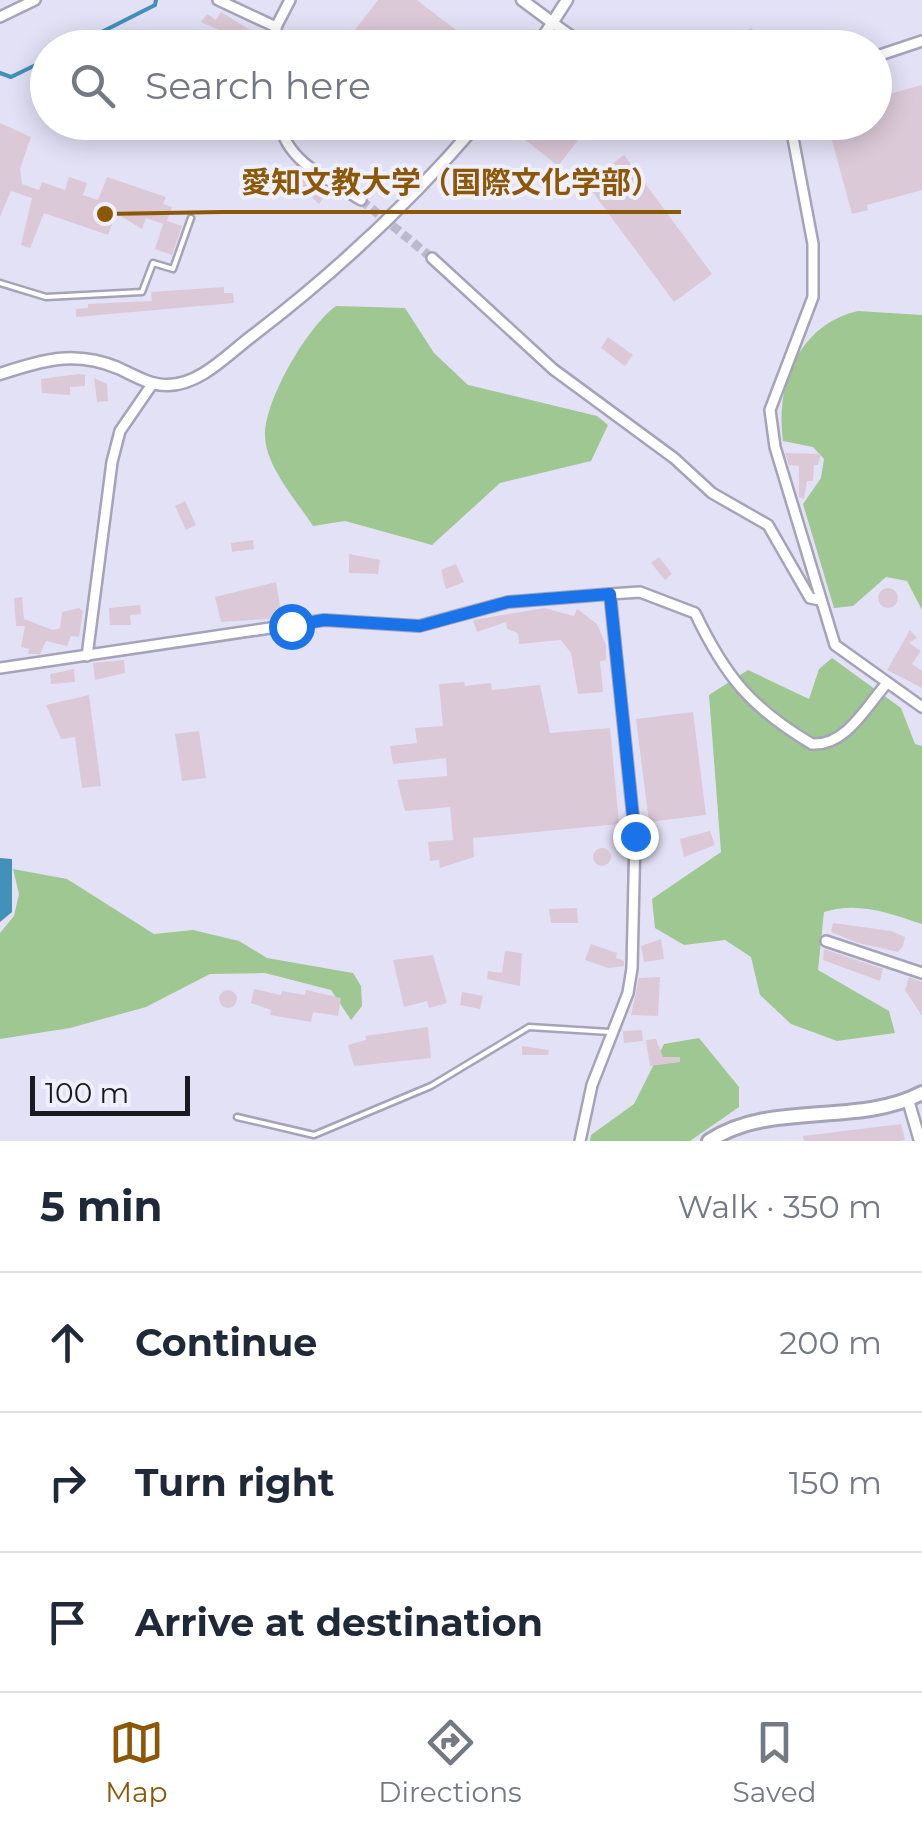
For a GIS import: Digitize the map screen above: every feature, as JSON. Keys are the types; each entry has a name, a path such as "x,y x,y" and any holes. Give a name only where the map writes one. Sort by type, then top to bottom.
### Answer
{"main road":[{"path":"708,1141 742,1125 908,1100 922,1093"}],"street":[{"path":"0,18 36,0"},
{"path":"218,0 276,27"},
{"path":"276,30 290,0"},
{"path":"522,0 563,30"},
{"path":"548,30 566,0"},
{"path":"892,51 922,41"},
{"path":"286,140 311,169 361,200"},
{"path":"0,374 47,358 78,356 153,383 170,386 190,379 294,305 414,196 463,140"},
{"path":"793,140 812,244 812,297 770,410 775,447 835,645 922,707"},
{"path":"432,258 552,369 674,458 712,493 768,525 810,598 820,600"},
{"path":"88,656 112,462 120,431 153,383"},
{"path":"0,668 324,620 420,626 508,602 640,592 694,613 719,665 738,689 812,744 826,745 840,738 887,684"},
{"path":"580,1141 592,1084 628,993 632,968 635,836 610,594"},
{"path":"826,941 922,974"},
{"path":"908,1100 920,1141"}],"lane":[{"path":"0,283 46,298 142,292 153,263 174,269 192,218"},
{"path":"237,1116 314,1135 431,1086 529,1026 610,1032"}],"green space":[{"path":"336,306 405,308 434,353 468,385 597,416 608,425 591,461 500,483 432,545 345,521 313,526 276,471 265,435 272,402 290,364 313,330"},
{"path":"858,311 922,315 922,610 907,581 886,577 853,606 834,608 803,504 821,478 824,459 813,447 783,441 783,399 795,360 820,329"},
{"path":"832,658 901,708 915,744 922,746 922,924 861,908 824,912 818,970 889,1011 895,1033 837,1041 791,1024 760,995 751,957 725,940 684,945 655,928 652,899 721,852 709,695 748,670 809,699 819,669"},
{"path":"13,869 67,879 154,934 193,930 239,941 267,958 353,973 361,986 362,1006 351,1020 331,990 265,973 210,974 146,1007 70,1028 0,1039 0,933 14,916 19,894"},
{"path":"699,1038 739,1087 739,1107 690,1141 590,1141 591,1135 634,1104 664,1044"}],"water":[{"path":"0,858 12,859 12,912 0,922"}],"building":[{"path":"378,0 417,0 456,30 355,30"},
{"path":"221,12 250,30 219,30 201,22 207,14 216,20"},
{"path":"922,85 922,190 867,205 868,210 852,214 832,140 892,140 892,93"},
{"path":"0,123 30,137 20,169 22,184 39,190 42,182 65,190 69,177 87,183 83,195 98,200 107,177 166,197 163,204 172,207 167,221 182,226 172,255 155,249 163,224 146,218 142,229 116,213 108,235 44,213 30,248 21,245 32,198 11,191 0,217"},
{"path":"526,140 578,140 558,166"},
{"path":"624,155 712,274 674,302 586,183"},
{"path":"305,174 328,190 319,204 299,185"},
{"path":"224,287 224,293 233,293 234,303 76,317 76,309 88,308 88,304 152,301 151,292"},
{"path":"608,337 633,355 625,366 601,348"},
{"path":"85,375 85,386 70,387 70,395 42,393 41,379"},
{"path":"94,378 107,384 108,401 97,402"},
{"path":"785,453 821,454 818,465 814,465 813,481 807,481 804,499 799,497 799,466 789,465"},
{"path":"185,501 196,525 186,530 175,506"},
{"path":"253,540 254,549 232,552 231,543"},
{"path":"349,554 380,560 378,574 349,573"},
{"path":"659,557 672,574 665,580 651,563"},
{"path":"456,564 464,582 446,589 441,570"},
{"path":"276,582 282,618 221,622 215,597"},
{"path":"888,588 898,598 888,608 878,598"},
{"path":"22,597 24,619 53,630 60,628 62,612 79,608 83,611 79,637 71,636 67,646 46,641 40,654 28,654 29,649 21,647 25,626 16,626 14,598"},
{"path":"140,605 141,614 130,615 131,625 110,625 109,608"},
{"path":"544,608 574,616 577,609 597,624 606,645 606,660 600,661 603,692 578,694 571,653 561,640 519,644 518,633 507,629 506,622 477,632 473,620"},
{"path":"910,630 917,638 909,643 921,651 912,664 922,671 922,688 887,670"},
{"path":"124,660 125,673 95,680 93,663"},
{"path":"74,669 75,682 51,684 50,674"},
{"path":"464,682 465,686 491,683 492,690 540,685 550,733 610,728 619,824 473,838 474,857 440,868 439,860 430,861 428,842 453,840 450,807 405,811 397,780 447,776 446,758 393,764 390,746 417,743 415,728 443,726 439,684"},
{"path":"89,695 101,786 82,788 75,737 61,739 46,705"},
{"path":"693,712 706,815 649,822 636,719"},
{"path":"199,731 206,778 182,781 175,734"},
{"path":"710,831 715,845 684,857 680,839"},
{"path":"602,848 611,857 602,866 593,857"},
{"path":"577,908 578,923 551,923 549,909"},
{"path":"833,923 891,931 905,937 903,946 898,952 858,943 831,932"},
{"path":"661,939 664,959 644,962 641,946"},
{"path":"591,944 617,953 616,958 624,961 624,966 608,968 585,960"},
{"path":"824,949 883,969 880,981 823,960"},
{"path":"505,951 522,953 520,986 487,979 488,971 502,973"},
{"path":"433,955 447,1003 429,1008 427,1001 404,1007 393,960"},
{"path":"660,977 658,1016 631,1015 639,978"},
{"path":"909,977 922,982 922,1016 905,990"},
{"path":"254,989 281,995 282,991 305,995 306,990 341,998 338,1016 313,1012 311,1022 270,1015 271,1010 251,1003"},
{"path":"228,990 237,999 228,1008 219,999"},
{"path":"462,992 483,996 480,1009 460,1005"},
{"path":"428,1027 431,1058 354,1066 348,1045 366,1040 365,1036"},
{"path":"642,1030 643,1041 624,1043 623,1031"},
{"path":"656,1039 663,1057 680,1057 680,1062 650,1066 646,1040"},
{"path":"522,1046 549,1050 548,1055 522,1055"},
{"path":"901,1124 905,1140 899,1141 804,1141 803,1136"}],"waterway":[{"path":"106,30 155,5 156,0"},
{"path":"0,73 11,77 30,68"}],"tunnel":[{"path":"361,200 432,258"}],"place":[{"name":"愛知文教大学（国際文化学部）","path":"105,214"}],"route":[{"path":"291,626 324,620 420,626 508,602 610,594 635,836"}]}
